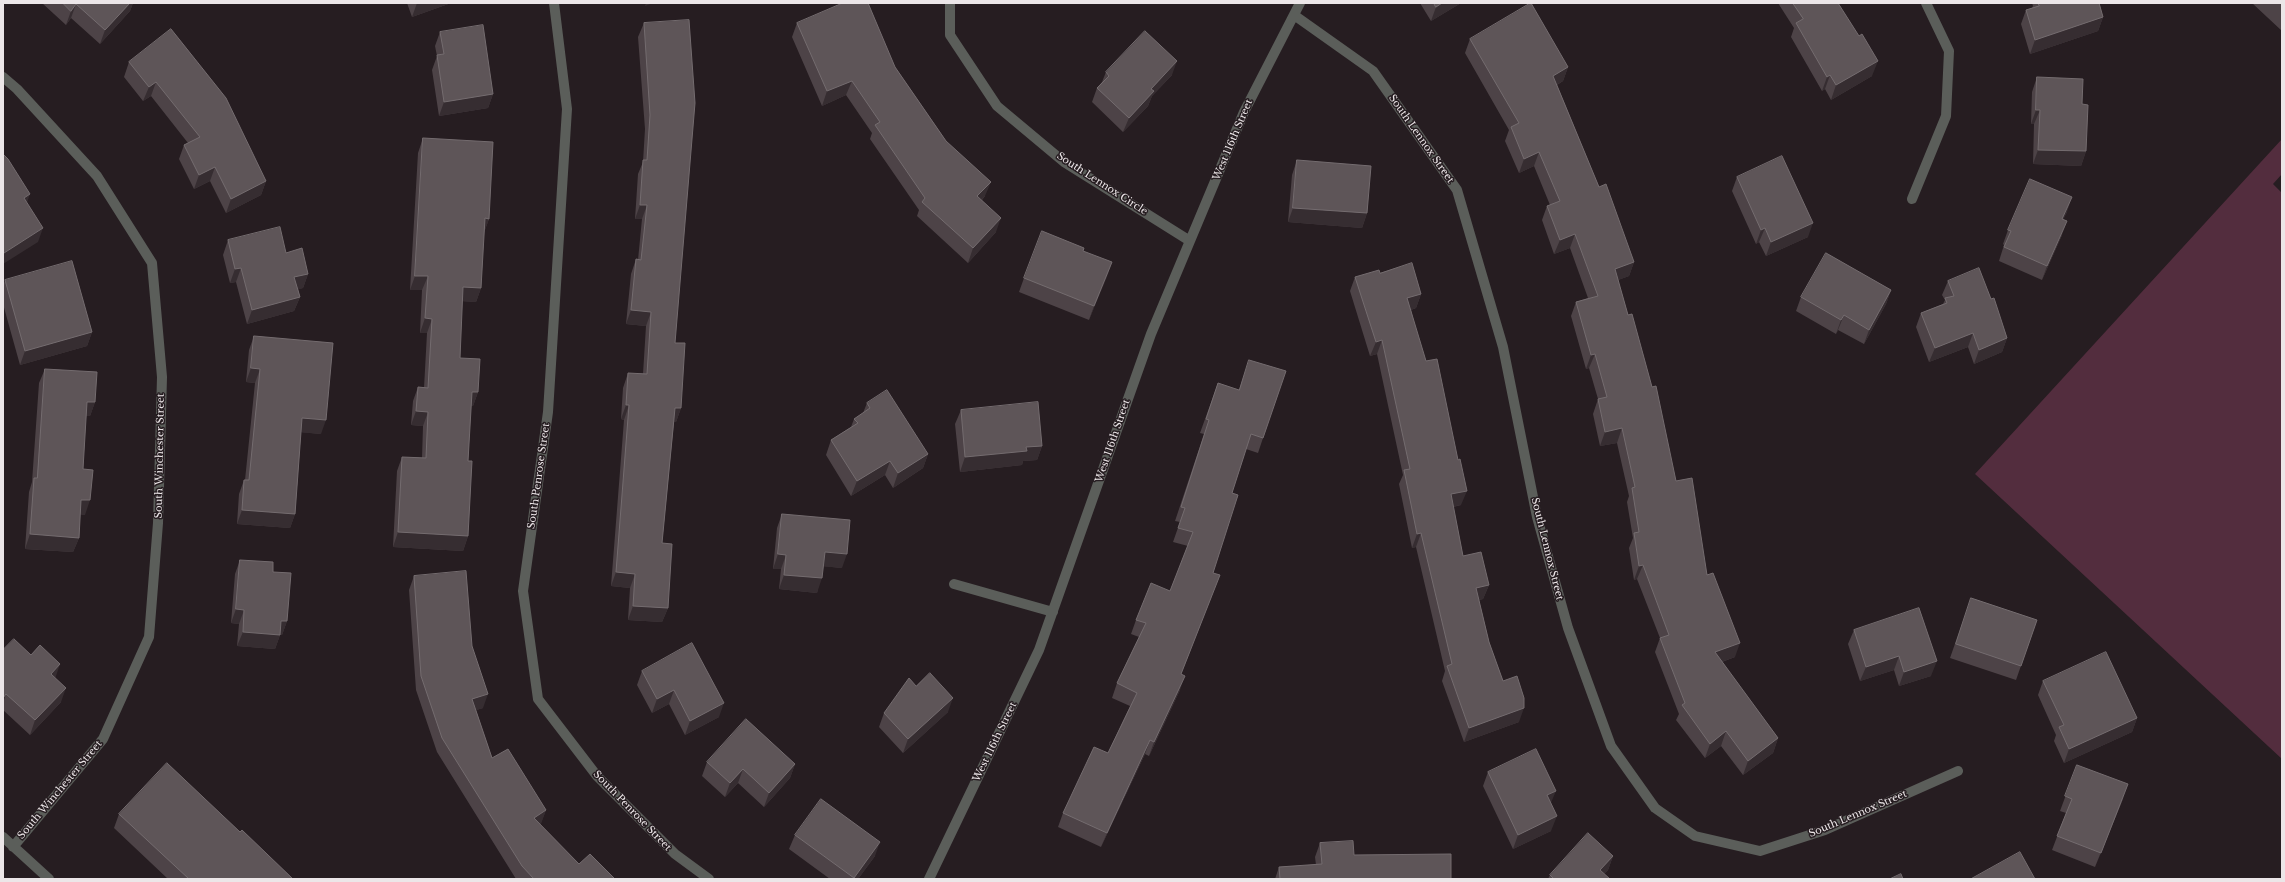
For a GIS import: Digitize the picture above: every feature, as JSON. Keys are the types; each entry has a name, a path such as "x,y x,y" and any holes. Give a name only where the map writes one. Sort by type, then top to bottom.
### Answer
{"street":[{"name":"South Penrose Street","path":"554,3 567,109 548,412 523,591 538,699 597,776 675,854 708,879"},
{"name":"South Lennox Circle","path":"950,3 950,35 997,106 1064,162 1190,241"},
{"name":"West 116th Street","path":"929,879 1040,650 1151,334 1244,112 1300,3"},
{"path":"1912,199 1946,116 1949,51 1926,3"},
{"name":"South Lennox Street","path":"1294,15 1373,71 1457,190 1503,347 1537,517 1568,628 1611,746 1655,808 1695,836 1760,851 1825,830 1958,771"},
{"name":"South Winchester Street","path":"3,77 17,89 97,176 152,263 162,377 158,523 149,637 103,739 13,847"},
{"path":"954,584 1053,612"},
{"path":"3,837 49,879"}],"shaded area":[{"path":"2282,139 2282,174 2273,184 2282,193 2282,759 1975,474"}],"building":[{"path":"63,3 130,3 105,30 76,4 71,11"},
{"path":"843,3 868,3 895,67 946,141 991,182 977,196 1001,218 973,248 922,202 925,198 875,125 880,122 852,81 827,91 797,23"},
{"path":"1434,3 1442,3 1436,7"},
{"path":"1531,3 1568,67 1553,76 1599,187 1606,184 1634,262 1615,269 1628,315 1632,314 1652,387 1656,386 1676,481 1692,478 1707,575 1713,573 1740,643 1715,652 1778,738 1748,761 1726,731 1710,744 1682,705 1685,703 1660,638 1669,635 1643,565 1639,566 1634,533 1639,532 1632,488 1635,487 1622,428 1605,432 1598,399 1607,397 1595,354 1591,355 1576,302 1598,296 1575,234 1560,240 1547,206 1560,201 1539,152 1524,159 1511,127 1519,123 1470,39"},
{"path":"1793,3 1838,3 1859,36 1862,34 1878,61 1836,85 1830,75 1827,77 1796,23 1803,19"},
{"path":"2038,3 2099,3 2103,17 2035,40 2026,10 2039,6"},
{"path":"689,20 695,103 675,343 685,343 681,408 675,408 662,543 672,544 668,608 633,606 635,574 616,572 629,405 626,405 628,373 647,374 651,312 631,310 636,259 641,260 647,205 640,205 643,160 647,160 650,115 644,23"},
{"path":"483,25 493,94 444,102 437,55 444,54 440,32"},
{"path":"171,29 226,98 266,181 231,199 215,167 199,175 184,145 200,137 156,82 149,87 129,62"},
{"path":"1145,31 1177,61 1151,89 1154,91 1129,118 1097,88 1109,76 1106,72"},
{"path":"2037,77 2083,79 2082,104 2088,105 2086,151 2038,150 2040,110 2036,110"},
{"path":"423,138 493,142 489,219 485,218 481,288 463,287 460,358 480,359 478,392 472,392 468,461 472,461 468,536 398,532 402,457 426,458 428,412 416,411 418,387 428,388 432,319 425,318 428,276 415,276"},
{"path":"3,154 8,159 30,194 24,198 43,228 4,253 3,251"},
{"path":"1782,156 1813,223 1771,242 1765,228 1761,230 1737,177"},
{"path":"1297,160 1371,166 1367,213 1293,208"},
{"path":"2030,179 2072,197 2062,219 2067,221 2047,266 2004,247 2011,231 2008,230"},
{"path":"280,227 286,253 302,248 308,274 294,277 300,297 252,310 241,268 235,269 228,240"},
{"path":"1042,231 1084,248 1083,251 1112,262 1094,306 1024,278"},
{"path":"1826,253 1891,290 1869,330 1844,315 1841,320 1801,297"},
{"path":"72,261 92,332 25,351 5,280"},
{"path":"1412,263 1421,294 1407,298 1426,361 1437,359 1458,460 1460,459 1467,491 1451,494 1463,556 1481,552 1489,585 1476,588 1489,642 1503,681 1517,676 1524,698 1524,708 1469,728 1447,666 1452,664 1421,533 1417,534 1404,470 1410,469 1382,340 1376,342 1355,277 1379,270 1380,273"},
{"path":"1979,268 1991,299 1994,298 2007,338 1979,350 1973,333 1935,348 1921,313 1947,303 1945,298 1954,296 1948,281"},
{"path":"254,336 333,343 326,420 302,418 295,514 242,510 244,480 249,480 260,369 251,368"},
{"path":"1249,360 1286,371 1263,438 1251,434 1232,493 1238,495 1213,573 1220,575 1181,674 1185,676 1154,742 1150,740 1107,833 1063,813 1094,747 1108,753 1137,693 1117,683 1146,623 1136,620 1151,583 1170,591 1193,532 1178,528 1185,508 1181,507 1209,420 1206,419 1218,383 1239,390"},
{"path":"45,369 97,372 95,402 87,402 83,469 93,470 90,500 81,500 79,538 30,534 34,478 37,478"},
{"path":"887,390 928,454 898,473 890,461 857,481 831,440 858,423 854,419 870,408 867,403"},
{"path":"1038,402 1042,446 1026,447 1027,451 965,457 961,410"},
{"path":"782,514 850,520 847,554 825,552 822,578 784,575 786,555 778,554"},
{"path":"240,560 273,562 273,572 291,573 287,621 281,621 280,635 243,632 244,610 236,609"},
{"path":"466,571 472,646 488,694 472,699 492,758 508,749 546,810 534,818 579,864 590,854 615,879 534,879 522,866 442,738 421,676 414,576"},
{"path":"1971,598 2037,620 2021,666 1956,644"},
{"path":"1919,608 1937,661 1904,672 1899,656 1866,667 1854,630"},
{"path":"14,639 31,655 40,645 60,664 51,674 66,688 35,720 6,694 3,698 3,650"},
{"path":"692,643 724,703 690,721 674,690 657,699 642,671"},
{"path":"2106,652 2137,718 2069,749 2059,727 2064,725 2043,681"},
{"path":"930,673 953,698 908,739 884,713 909,678 916,686"},
{"path":"746,719 795,764 769,793 743,769 730,783 707,762"},
{"path":"1536,749 1556,791 1547,795 1557,816 1518,835 1488,772"},
{"path":"167,763 240,832 242,830 293,879 189,879 119,814"},
{"path":"2077,765 2128,784 2101,853 2057,836 2072,799 2065,796"},
{"path":"821,799 880,842 854,878 795,835"},
{"path":"1588,833 1613,856 1600,870 1610,879 1554,879 1550,875"},
{"path":"1353,841 1354,855 1451,854 1451,879 1280,879 1279,867 1322,864 1320,843"},
{"path":"2020,852 2035,879 1971,879"},
{"path":"1901,874 1903,879 1890,879"}]}
